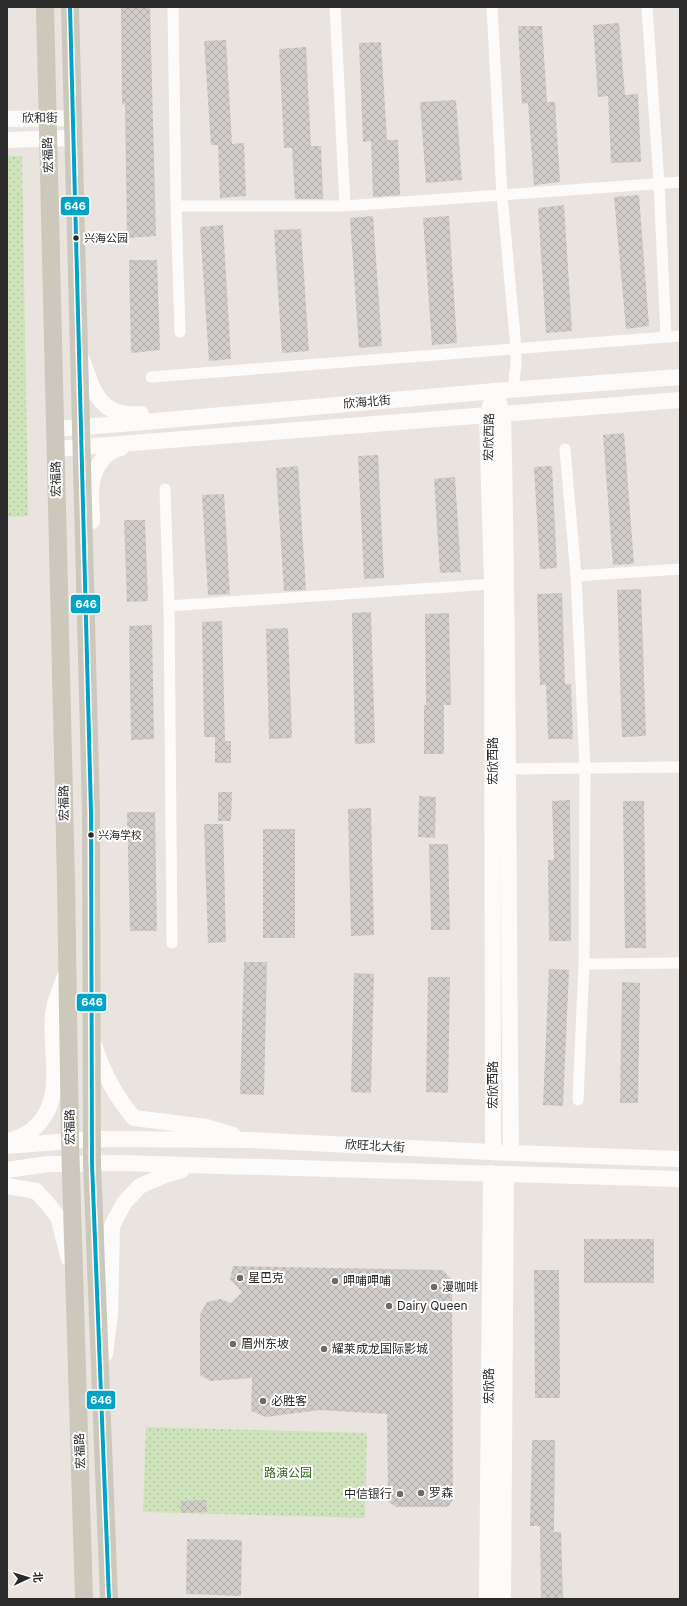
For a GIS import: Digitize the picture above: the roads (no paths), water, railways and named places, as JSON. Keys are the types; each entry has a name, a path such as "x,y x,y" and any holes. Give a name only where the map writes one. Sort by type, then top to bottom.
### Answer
{"main road":[{"name":"宏福路","path":"45,7 56,449 70,1141 84,1599"},
{"name":"宏福路","path":"70,7 92,812 92,1163 109,1599"}],"street":[{"path":"173,7 176,206 180,332"},
{"path":"335,7 345,206"},
{"path":"492,7 502,195 516,348 513,389"},
{"path":"647,7 659,183 666,337"},
{"name":"欣和街","path":"7,119 73,118"},
{"name":"欣和街","path":"7,140 48,140 73,138"},
{"path":"176,206 345,206 680,182"},
{"path":"151,377 680,336"},
{"path":"79,352 93,391 104,404 117,413 129,415 195,410 238,414"},
{"name":"欣海北街","path":"55,429 513,389 680,377"},
{"name":"宏欣西路","path":"495,391 492,584 500,769 511,1153"},
{"name":"欣海北街","path":"56,449 150,443 680,400"},
{"name":"宏欣西路","path":"493,1152 500,769 507,584 495,415"},
{"path":"86,592 91,542 92,482 98,466 103,458 116,449 150,443"},
{"path":"565,449 576,576 585,768 584,964 578,1100"},
{"path":"166,489 169,606 172,942"},
{"path":"576,576 680,570"},
{"path":"169,606 492,584"},
{"path":"500,769 680,767"},
{"path":"584,964 680,963"},
{"path":"7,1142 31,1131 44,1115 52,1101 55,1086 53,1013 67,970"},
{"path":"93,1043 100,1065 110,1086 134,1118 206,1127 250,1140"},
{"name":"欣旺北大街","path":"7,1146 93,1139 250,1140 511,1153 680,1159"},
{"name":"欣旺北大街","path":"7,1170 48,1164 92,1163 680,1179"},
{"path":"101,1381 110,1314 112,1226 124,1203 140,1186 165,1175 196,1166"},
{"name":"宏欣路","path":"487,1599 498,1173"},
{"name":"宏欣路","path":"498,1173 503,1599"},
{"path":"7,1186 36,1191 58,1217 75,1292"}],"place":[{"name":"兴海公园","path":"76,238"},
{"name":"兴海学校","path":"91,835"},
{"name":"星巴克","path":"240,1278"},
{"name":"呷哺呷哺","path":"335,1281"},
{"name":"漫咖啡","path":"434,1287"},
{"name":"Dairy Queen","path":"389,1306"},
{"name":"眉州东坡","path":"233,1344"},
{"name":"耀莱成龙国际影城","path":"324,1349"},
{"name":"必胜客","path":"263,1401"},
{"name":"罗森","path":"421,1493"},
{"name":"中信银行","path":"400,1494"}],"park label":[{"name":"路演公园","path":"288,1473"}]}
